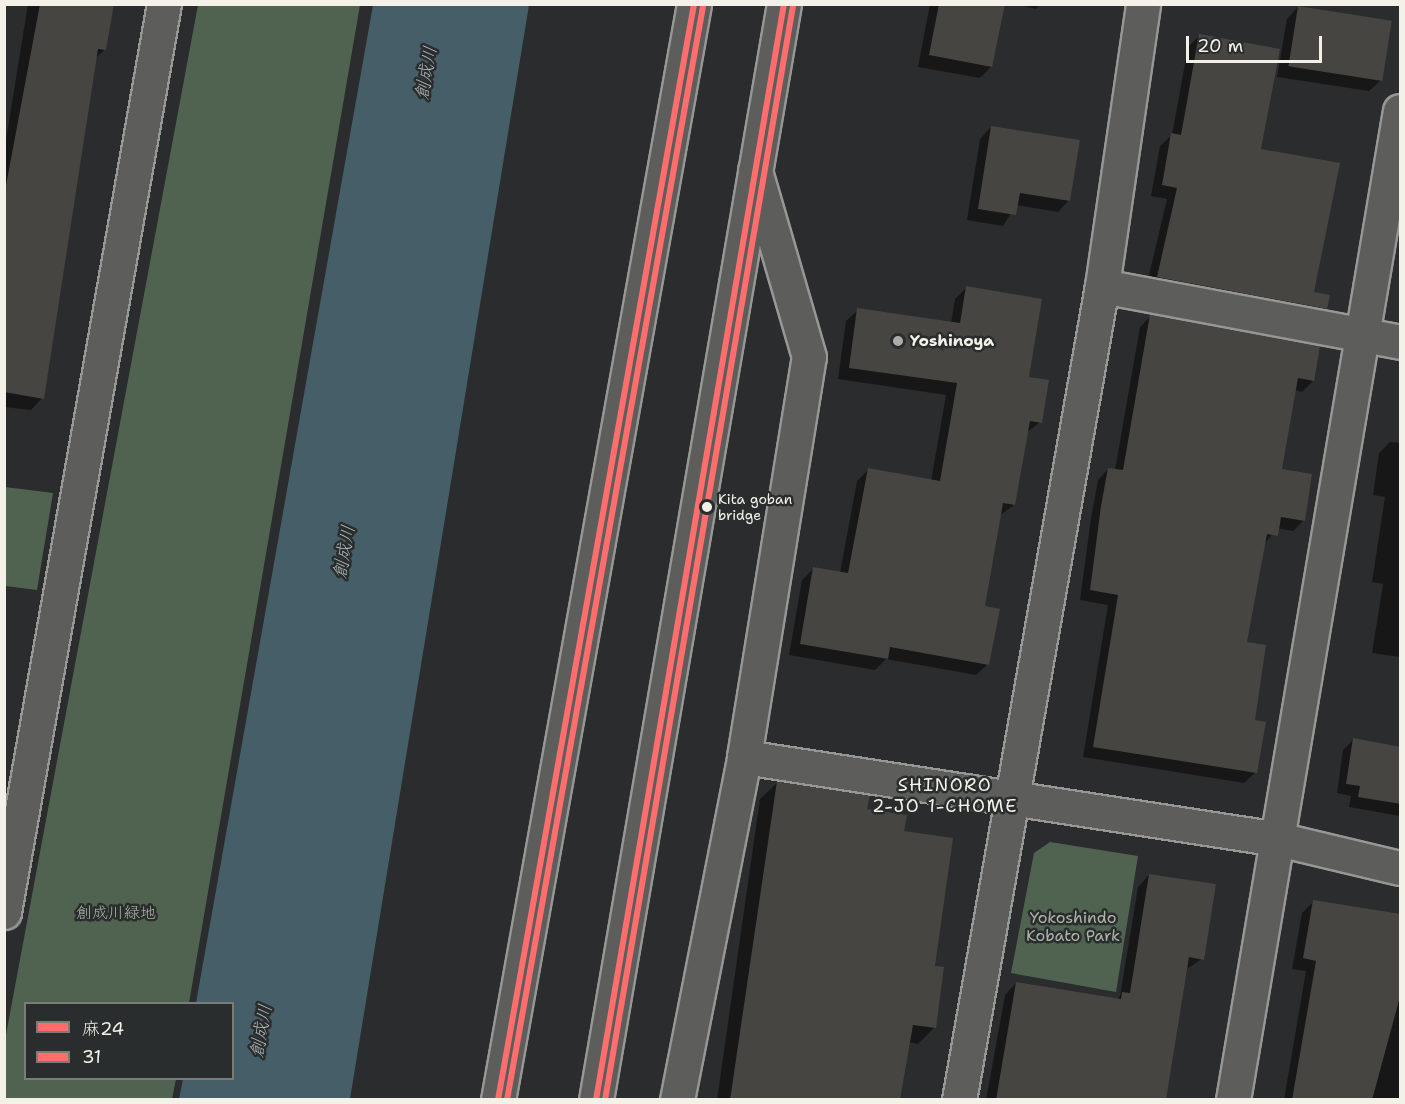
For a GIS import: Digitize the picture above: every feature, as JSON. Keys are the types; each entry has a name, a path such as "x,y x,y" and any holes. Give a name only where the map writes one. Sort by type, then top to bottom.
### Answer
{"main road":[{"path":"4,912 164,4"},
{"path":"498,1100 694,4"},
{"path":"596,1100 784,4"},
{"path":"959,1100 1102,286 1143,4"},
{"path":"1233,1100 1401,111"},
{"path":"677,1100 744,757 809,357 755,171"},
{"path":"1102,286 1401,342"},
{"path":"744,757 1013,795 1278,839 1401,868"}],"green space":[{"name":"創成川緑地","path":"198,5 360,5 189,1002 24,1002 24,1080 176,1080 172,1099 5,1099 5,1040"},
{"path":"5,487 53,493 37,590 5,586"},
{"name":"Yokoshindo Kobato Park","path":"1050,842 1138,856 1116,992 1011,973 1034,853"}],"water":[{"name":"創成川","path":"373,5 529,5 350,1099 179,1099 183,1080 234,1080 234,1002 196,1002"}],"building":[{"path":"40,4 114,4 106,50 98,49 44,399 4,392 4,196"},
{"path":"939,4 1005,4 992,67 929,55"},
{"path":"1298,6 1392,21 1382,81 1288,66"},
{"path":"1199,34 1280,49 1261,149 1340,163 1314,292 1330,295 1327,309 1157,277 1177,188 1162,185 1171,133 1181,135"},
{"path":"991,126 1080,140 1070,201 1020,193 1016,215 978,209"},
{"path":"966,286 1042,299 1029,377 1049,380 1042,423 1030,421 1015,505 1003,503 985,606 1000,609 989,665 890,647 888,659 800,644 813,567 848,573 868,468 940,481 957,383 849,368 857,308 960,323"},
{"path":"1150,314 1320,346 1314,381 1298,378 1282,469 1312,474 1305,521 1281,517 1278,536 1267,534 1247,642 1266,645 1255,720 1266,722 1257,773 1093,747 1118,595 1090,590 1101,506 1108,468 1123,470"},
{"path":"1353,738 1401,747 1401,804 1358,797 1360,786 1346,784"},
{"path":"777,781 870,795 867,809 907,815 904,831 953,838 935,966 944,967 936,1028 913,1025 900,1100 730,1100"},
{"path":"1149,874 1216,884 1204,960 1189,957 1166,1100 996,1100 1016,982 1121,999 1122,992 1130,993"},
{"path":"1313,900 1401,914 1401,993 1372,1100 1292,1100 1316,961 1303,958"}],"transit line":[{"name":"麻24","path":"498,1100 694,4"},
{"name":"麻24","path":"596,1100 784,4"},
{"name":"31","path":"507,1100 703,6"},
{"name":"31","path":"605,1100 793,6"}],"place":[{"name":"Yoshinoya","path":"898,341"},
{"name":"Kita goban bridge","path":"707,507"}],"district":[{"name":"SHINORO 2-JO 1-CHOME","path":"945,796"}]}
